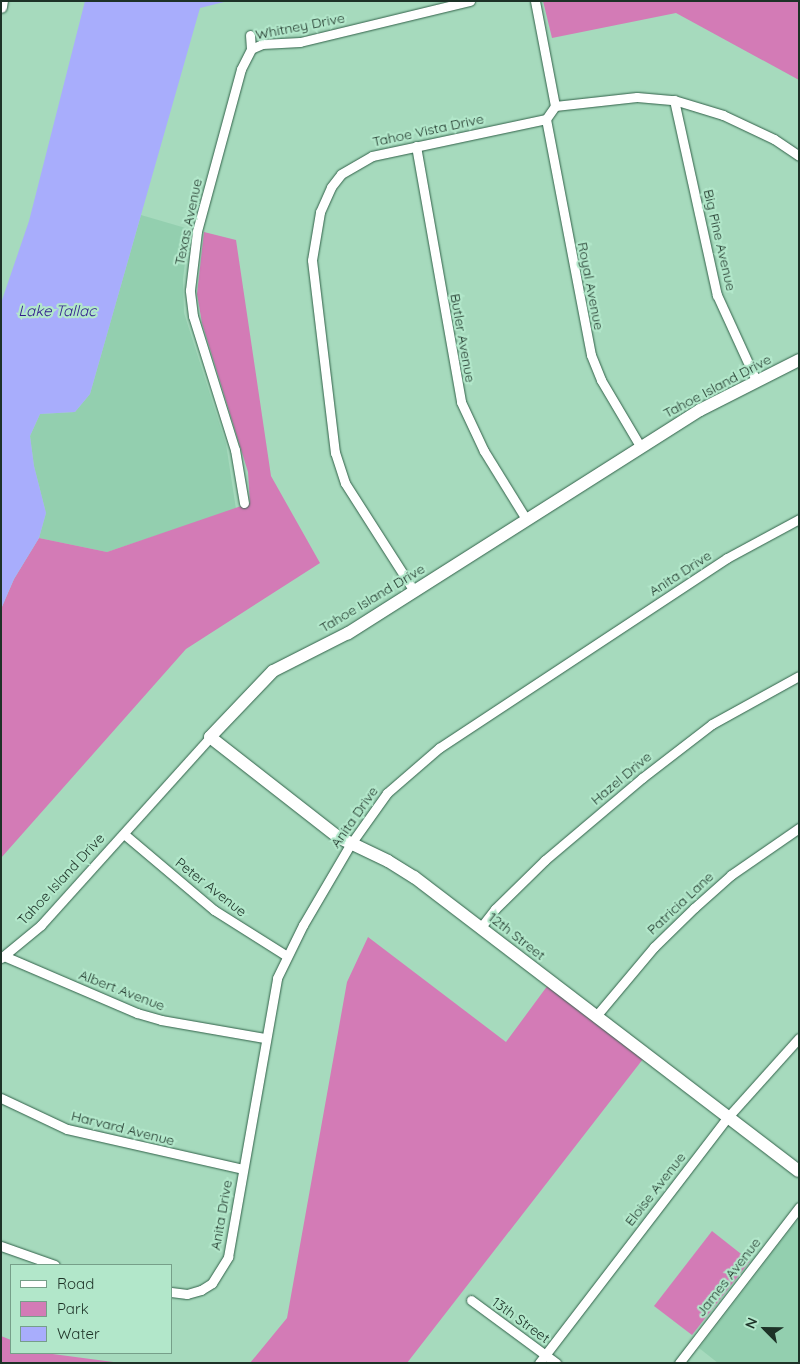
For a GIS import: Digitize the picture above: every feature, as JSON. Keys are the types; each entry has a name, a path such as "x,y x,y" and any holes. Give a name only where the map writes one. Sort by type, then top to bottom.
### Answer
{"street":[{"path":"1,7 2,1"},
{"name":"Whitney Drive","path":"251,49 262,44 300,42 470,1"},
{"path":"534,1 555,106 546,119"},
{"name":"Texas Avenue","path":"244,504 235,450 193,316 190,290 197,231 241,69 251,49 250,35"},
{"path":"555,106 637,97 674,100 746,125 799,156"},
{"name":"Big Pine Avenue","path":"674,100 717,295 756,380"},
{"name":"Tahoe Vista Drive","path":"414,590 338,467 312,260 320,212 331,187 341,174 372,156 546,119"},
{"name":"Royal Avenue","path":"546,119 591,355 601,380 640,446"},
{"name":"Butler Avenue","path":"416,146 461,402 484,451 526,519"},
{"name":"Tahoe Island Drive","path":"3,957 41,925 210,737 273,671 348,634 640,446 756,380 799,360"},
{"name":"Anita Drive","path":"172,1292 187,1294 201,1290 222,1270 232,1241 264,1038 275,986 287,956 350,845 402,777 439,748 727,558 799,519"},
{"name":"Hazel Drive","path":"481,927 545,860 642,778 712,724 799,676"},
{"name":"12th Street","path":"210,737 350,845 400,867 799,1171"},
{"name":"Patricia Lane","path":"596,1016 654,947 694,908 731,875 799,828"},
{"name":"Peter Avenue","path":"124,834 214,910 287,956"},
{"name":"Albert Avenue","path":"3,957 137,1013 264,1038"},
{"name":"Eloise Avenue","path":"539,1363 728,1117 799,1038"},
{"name":"Harvard Avenue","path":"1,1098 67,1129 244,1169"},
{"name":"James Avenue","path":"679,1363 799,1207"},
{"path":"1,1246 52,1264"},
{"name":"13th Street","path":"471,1300 556,1363"}],"shaded area":[{"path":"141,215 189,229 183,279 184,313 226,444 236,509 107,552 39,538 46,513 34,466 30,436 40,414 75,412 90,394"},
{"path":"799,1218 799,1363 718,1363 699,1348"}],"green space":[{"path":"543,1 799,1 799,80 676,13 552,38"},
{"path":"204,232 236,240 271,476 320,563 186,649 1,858 1,609 14,579 39,538 107,552 250,503 248,472 202,323 197,294"},
{"path":"368,937 506,1042 548,985 643,1059 407,1363 250,1363 287,1318 347,982"},
{"path":"712,1231 750,1261 692,1335 654,1306"},
{"path":"1,1336 10,1340 10,1354 53,1354 121,1363 1,1363"}],"water":[{"name":"Lake Tallac","path":"85,1 228,1 200,8 90,394 75,412 40,414 30,436 34,466 46,513 39,538 14,579 1,609 1,303 29,221"}]}
